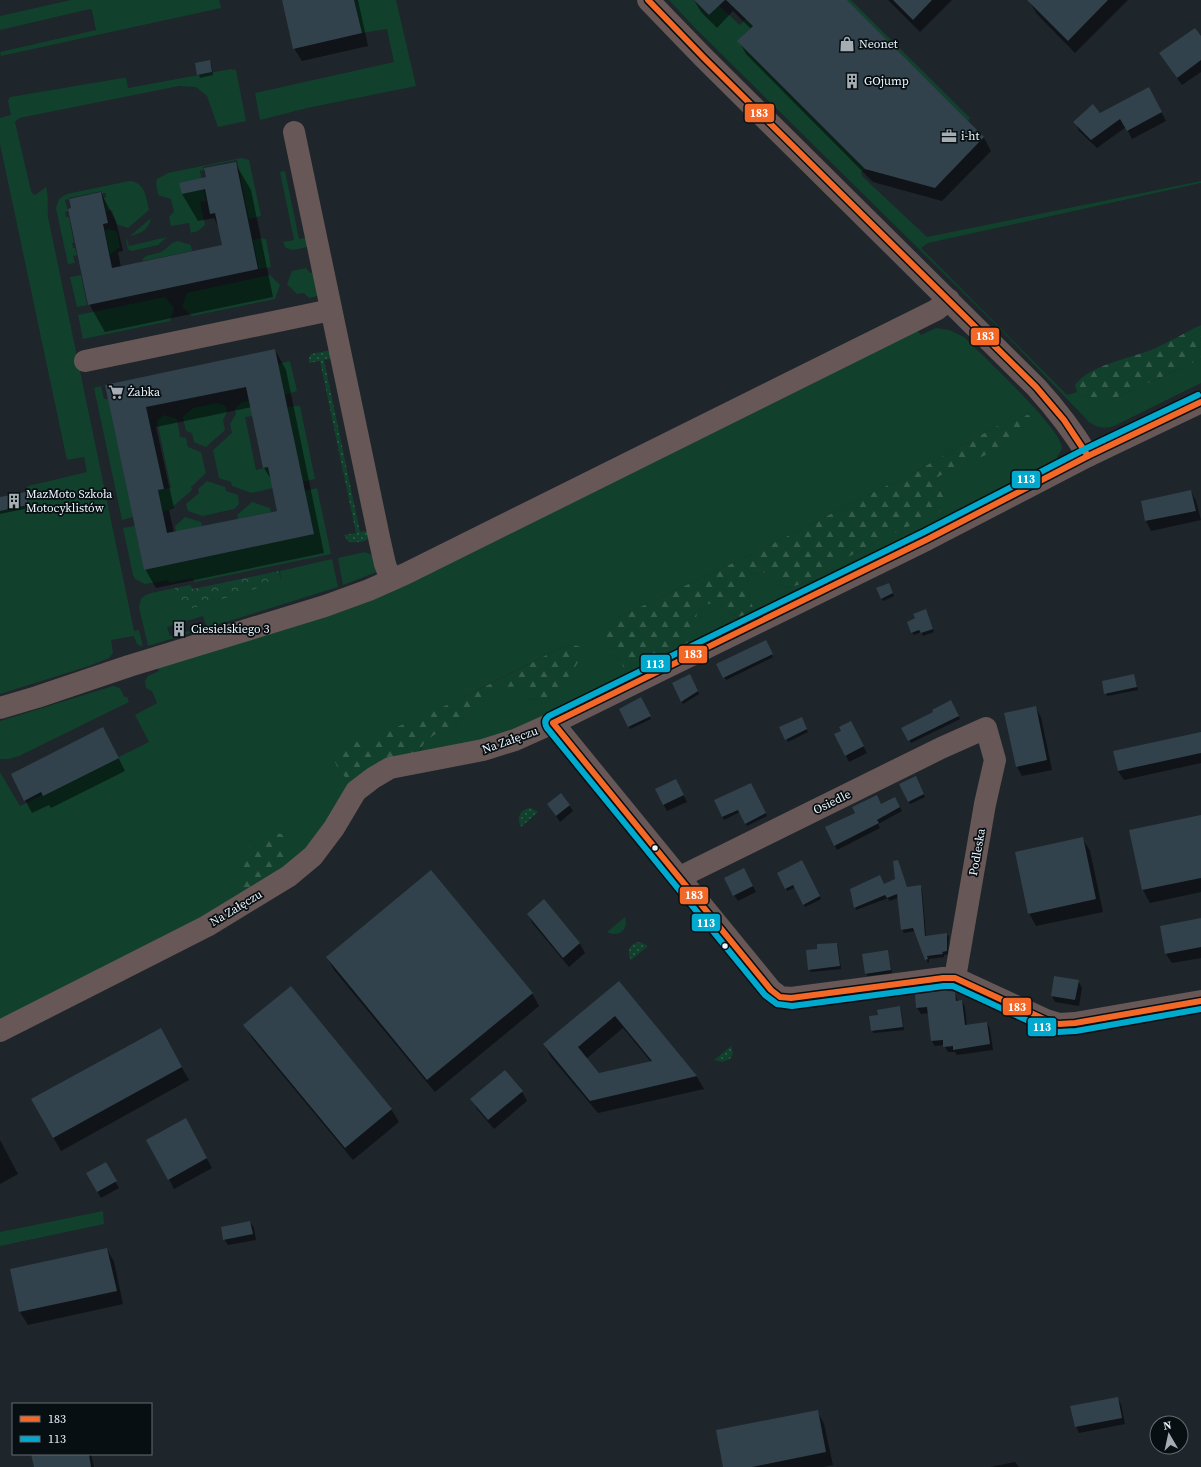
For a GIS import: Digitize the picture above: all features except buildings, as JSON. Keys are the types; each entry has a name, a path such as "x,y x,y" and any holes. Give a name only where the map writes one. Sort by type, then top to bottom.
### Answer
{"street":[{"path":"648,0 949,300 1055,408 1070,427 1088,456"},
{"path":"294,132 381,550 391,580"},
{"path":"0,708 325,606 391,580 929,314 949,300"},
{"path":"85,361 331,310"},
{"name":"Na Załęczu","path":"0,1031 207,926 289,876 313,856 334,828 356,791 373,778 390,768 483,750 515,740 553,723 921,542 1088,456 1201,402"},
{"path":"553,723 771,990 780,997 791,998 943,978 955,978 1046,1020 1059,1024 1075,1023 1201,1001"},
{"name":"Osiedle","path":"680,877 941,748 986,728"},
{"name":"Podleska","path":"955,978 985,804 995,760 986,728"}],"green space":[{"path":"71,0 219,0 221,8 1,56 0,52 96,30 92,10 90,9 0,30 0,16"},
{"path":"354,0 396,0 416,86 307,108 260,120 255,93 394,62 387,29 362,33"},
{"path":"669,0 694,0 709,15 719,6 740,25 764,0 779,0 738,41 865,169 861,172 862,176 927,237 1201,181 1201,183 928,243 921,248 1067,395 1077,392 1086,397 1111,400 1201,359 1201,383 1114,426 1101,427 1095,426 1089,422 1004,333 695,28"},
{"path":"847,0 851,0 970,118 968,121"},
{"path":"231,69 236,70 246,121 218,127 207,96 196,87 179,86 19,118 15,122 31,191 35,195 46,187 47,191 48,217 134,631 139,630 143,647 137,644 134,636 111,640 113,653 109,658 89,666 0,694 0,511 28,505 25,491 28,486 87,472 84,457 67,460 0,144 0,118 11,115 8,101 10,97 123,78 126,78 128,88"},
{"path":"241,158 249,160 261,216 249,219 237,160 203,167 204,170 200,171 206,201 200,202 205,225 198,231 191,233 189,223 171,226 169,217 174,212 171,199 158,195 156,184 157,179 168,173"},
{"path":"285,171 299,239 310,237 307,247 293,250 286,248 283,242 294,240 280,172"},
{"path":"129,181 142,187 146,195 149,210 128,228 116,224 112,210 106,211 104,198 106,197 106,193 102,193 102,191 65,200 68,211 65,212 66,217 69,217 74,243 72,243 73,248 75,248 77,255 73,256 75,263 68,264 56,208 59,199 67,194"},
{"path":"151,218 144,231 130,236"},
{"path":"109,229 117,232 120,247 110,255 105,230"},
{"path":"167,237 158,245 132,251 128,249 126,240 127,239 129,246"},
{"path":"261,238 266,239 271,267 259,269 253,240"},
{"path":"178,241 191,245 192,251 143,261 143,259 147,256 161,252"},
{"path":"306,268 310,273 317,271 322,295 309,298 304,293 297,294 287,284 292,271"},
{"path":"81,275 87,305 77,307 70,277"},
{"path":"270,275 280,285 275,299 192,316 182,306 187,293"},
{"path":"165,297 174,308 170,321 83,339 78,315"},
{"path":"1201,325 1201,359 1111,400 1097,403 1077,392 1075,385 1090,372 1110,363 1151,350"},
{"path":"936,328 949,330 964,337 1020,392 1050,426 1059,440 1062,449 1057,457 1060,462 688,648 698,605 714,605 738,617 748,614 753,609 747,589 747,583 750,575 760,573 769,574 777,584 788,588 824,577 841,561 879,540 941,491 934,483 935,479 946,472 1008,443 1001,424 903,479 888,485 754,553 619,617 612,654 622,662 630,674 513,732 409,758 422,749 423,744 429,738 458,722 485,700 504,689 513,686 523,686 527,698 538,700 549,698 570,645 556,650 440,709 401,726 290,871 0,1025 0,772 20,806 149,742 135,715 157,703 152,691 146,688 145,681 148,676 159,671 157,666 318,616 917,330 921,335"},
{"path":"330,351 335,358 324,360 360,532 371,530 368,539 361,542 348,541 344,535 356,533 320,361 309,363 311,354"},
{"path":"290,361 297,391 284,395 278,364"},
{"path":"101,386 104,399 108,399 133,517 122,520 94,388"},
{"path":"249,401 253,416 245,417 256,470 268,467 273,488 252,493 232,486 231,482 219,478 213,450 232,433 230,424 236,414 235,409 242,402"},
{"path":"217,403 226,406 227,412 223,420 225,430 206,447 194,442 192,433 186,431 183,417 193,408"},
{"path":"300,406 315,479 302,482 287,407"},
{"path":"163,415 177,419 180,437 186,438 188,447 201,452 206,473 191,487 192,490 169,510 163,511 158,490 171,488 157,421"},
{"path":"1029,415 1032,421 1023,432 1012,440 1000,448 935,479 934,483 942,493 944,500 940,512 879,540 841,561 824,577 788,588 777,584 769,574 760,573 750,575 747,583 747,589 753,609 748,614 738,617 714,605 698,605 693,640 688,648 630,674 624,670 622,662 612,654 606,644 605,632 607,625 619,617 754,553 888,485 903,479 1001,424 1019,416"},
{"path":"207,481 225,487 226,491 238,495 239,504 234,509 203,516 188,511 186,504 199,493 198,489"},
{"path":"317,488 331,554 195,582 192,578 169,583 168,580 145,584 135,579 133,575 123,528 135,526 144,570 313,534 304,491"},
{"path":"252,502 270,508 271,512 238,519 237,515"},
{"path":"185,517 201,522 202,526 176,532 175,526"},
{"path":"365,552 374,556 379,571 343,585 338,558"},
{"path":"332,559 338,587 194,632 193,629 206,625 203,616 167,627 170,636 189,631 190,633 148,646 139,607 141,599 144,596 175,588 172,599 281,581 280,571"},
{"path":"279,571 281,581 187,610 182,605 178,606 172,599 175,588 190,585 193,589"},
{"path":"570,645 579,646 581,652 580,658 557,691 549,698 541,700 527,698 523,686 508,687 491,696 451,727 434,735 424,743 421,749 409,758 351,782 340,771 333,757 347,746 402,725 469,695 556,650"},
{"path":"113,686 120,689 124,697 127,697 129,702 19,756 8,759 0,759 0,721"},
{"path":"531,808 538,812 521,827 519,820 520,814 524,810"},
{"path":"276,833 286,835 288,850 279,864 263,870 260,884 244,894 240,893 239,886 242,876 239,859 251,845"},
{"path":"625,917 626,922 622,932 611,934 607,932"},
{"path":"640,942 648,946 631,960 629,951 631,946"},
{"path":"731,1046 733,1053 730,1059 722,1062 714,1060"},
{"path":"103,1211 104,1224 0,1246 0,1232"}],"transit line":[{"name":"183","path":"648,0 704,58 1036,387 1064,420 1088,456"},
{"name":"113","path":"1198,395 1085,449 924,532 549,716 545,723 547,728 765,995 777,1004 792,1006 953,986 1044,1028 1058,1032 1076,1031 1201,1009"},
{"name":"183","path":"1201,402 1088,456 928,539 553,723 771,990 780,997 791,998 943,978 955,978 1046,1020 1059,1024 1075,1023 1201,1001"}],"place":[{"name":"Neonet","path":"847,44"},
{"name":"GOjump","path":"852,81"},
{"name":"i-ht","path":"949,136"},
{"name":"Żabka","path":"116,392"},
{"name":"MazMoto Szkoła Motocyklistów","path":"14,501"},
{"name":"Ciesielskiego 3","path":"179,629"}]}
